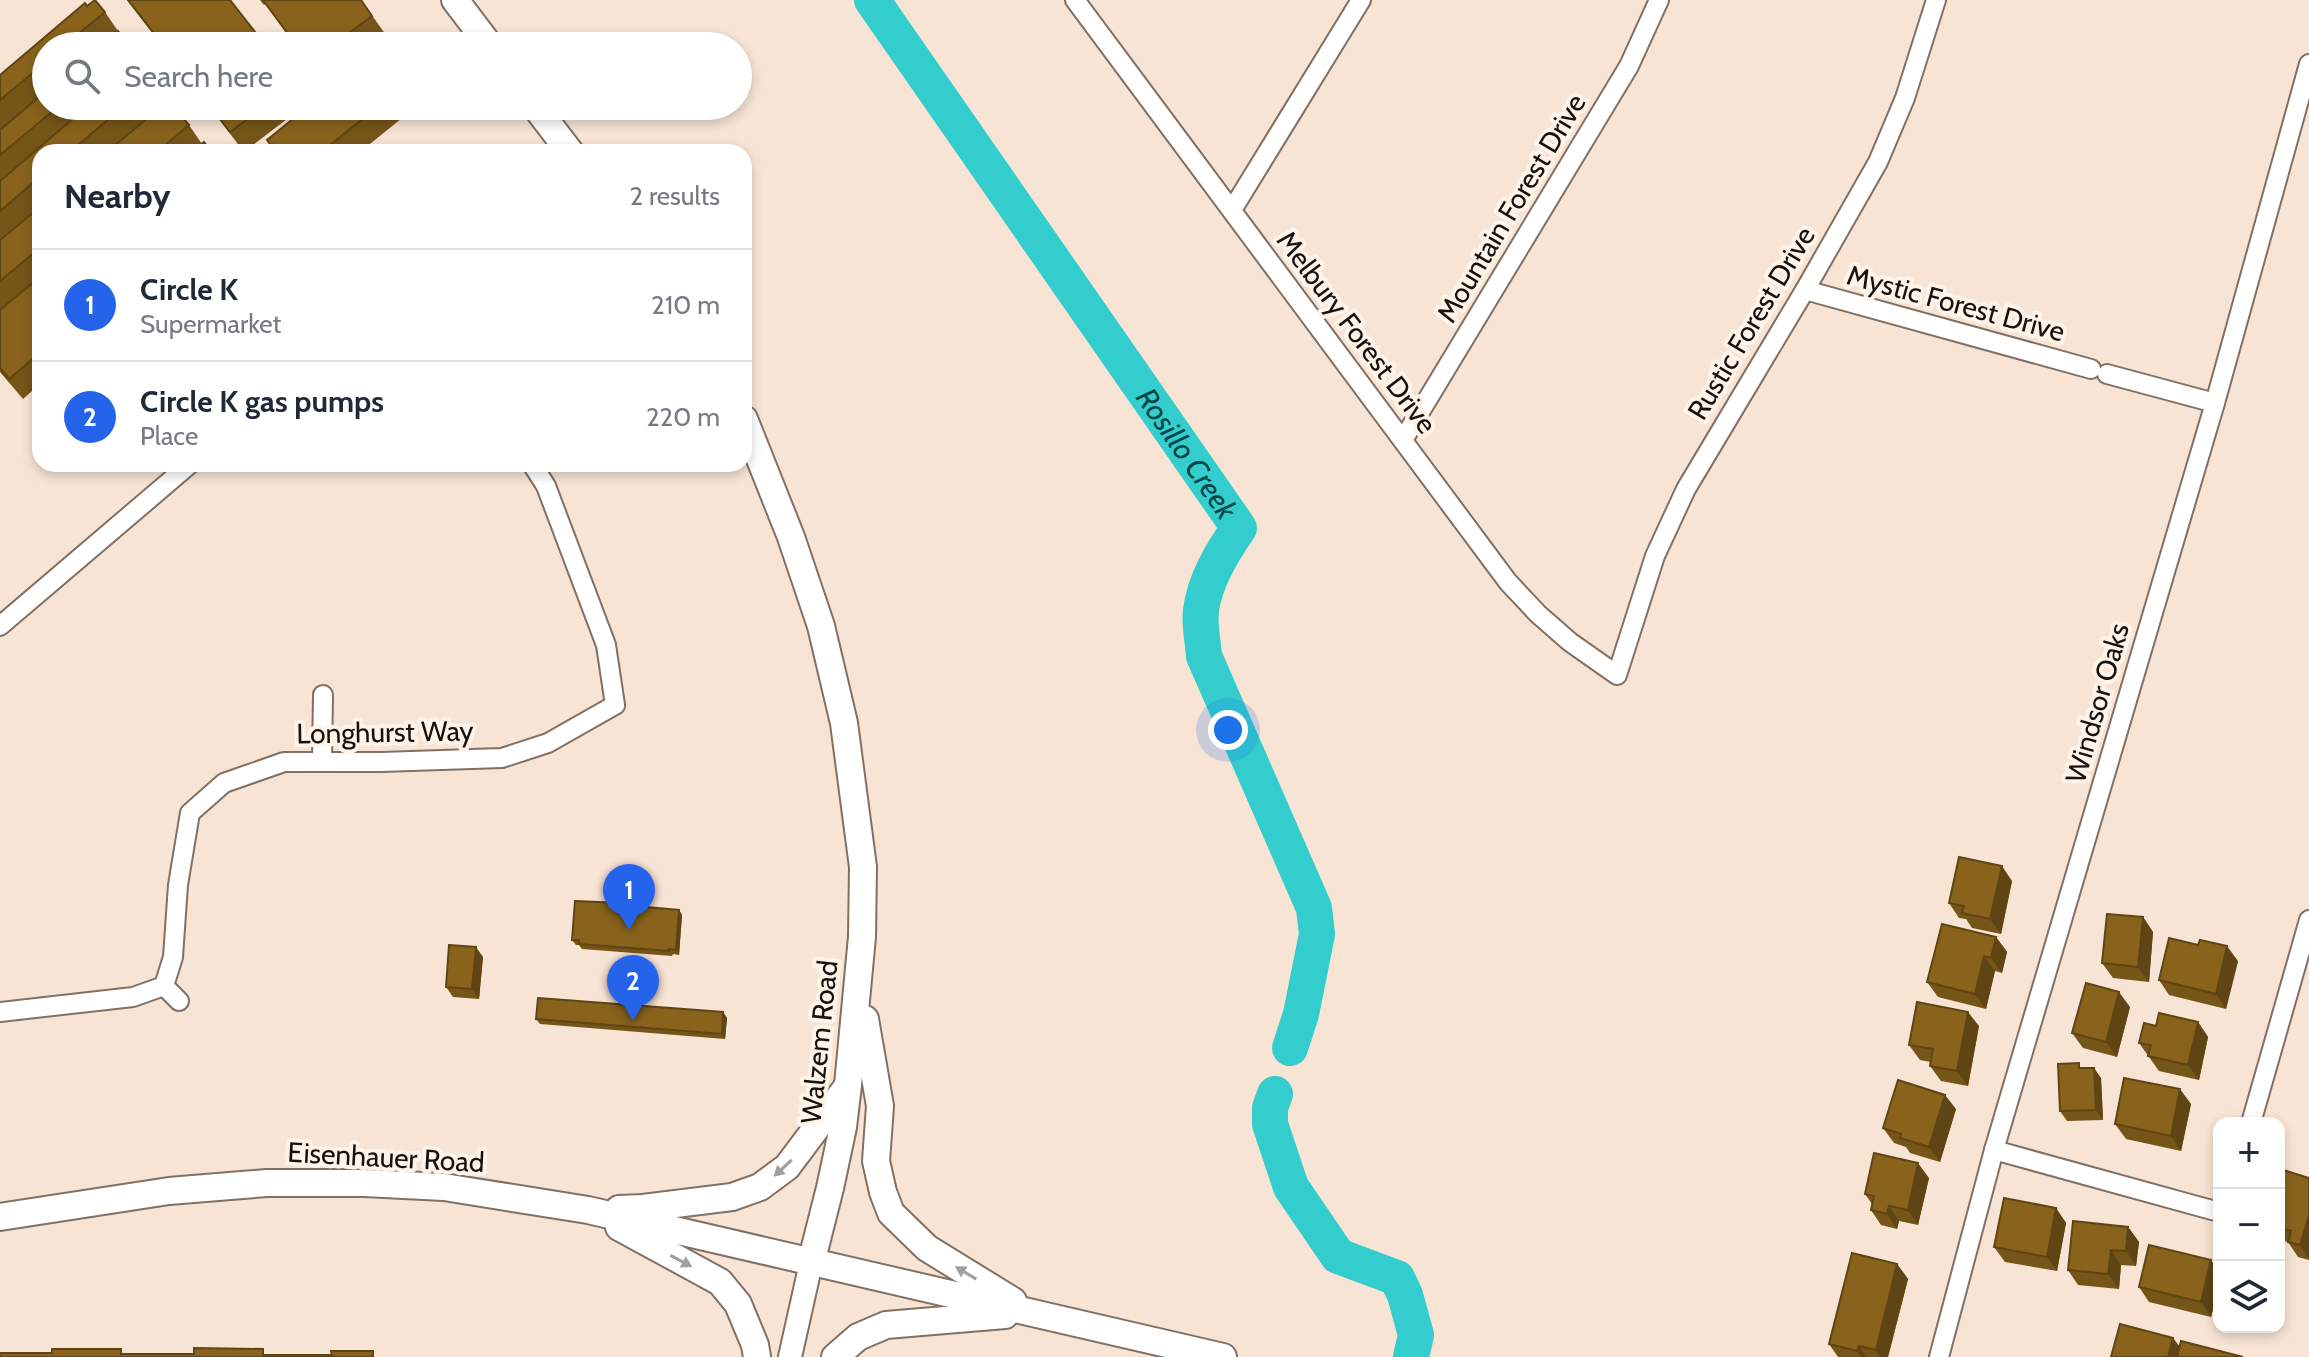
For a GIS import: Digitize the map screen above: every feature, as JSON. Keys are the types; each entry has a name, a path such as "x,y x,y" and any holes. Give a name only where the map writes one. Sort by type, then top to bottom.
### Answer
{"main road":[{"path":"455,0 479,32"},
{"path":"545,120 561,144"},
{"name":"Walzem Road","path":"752,439 791,537 821,626 844,723 863,867 862,937 843,1127 811,1263"},
{"path":"858,984 880,1106 876,1161 891,1213 927,1248 1033,1313"},
{"path":"588,1210 643,1208 732,1197 760,1187 787,1167 848,1085"},
{"name":"Eisenhauer Road","path":"0,1217 169,1191 267,1183 375,1183 444,1187 588,1210 811,1263"},
{"path":"588,1210 720,1282 738,1304 757,1357"},
{"path":"811,1263 1223,1357"},
{"path":"835,1357 858,1337 886,1325 1033,1313"}],"street":[{"name":"Melbury Forest Drive","path":"1075,0 1508,582 1570,642 1617,675"},
{"path":"1232,210 1361,0"},
{"name":"Mountain Forest Drive","path":"1403,440 1629,66 1659,0"},
{"name":"Rustic Forest Drive","path":"1617,675 1655,556 1686,489 1878,162 1905,98 1936,0"},
{"name":"Windsor Oaks","path":"1939,1357 1994,1150 2215,403 2309,64"},
{"name":"Mystic Forest Drive","path":"1805,290 2215,403"},
{"path":"0,626 181,472"},
{"name":"Longhurst Way","path":"164,986 173,957 178,885 190,813 224,783 284,762 502,758 548,743 615,705 606,645 546,486 537,472"},
{"path":"322,761 323,695"},
{"path":"2253,1117 2309,920"},
{"path":"0,1012 133,997 164,986 179,1001"},
{"path":"1994,1150 2213,1210"},
{"path":"790,1357 811,1263"}],"building":[{"path":"95,0 105,12 81,32 51,32 85,3 87,6"},
{"path":"128,0 230,0 255,32 153,32"},
{"path":"263,0 361,0 372,16 350,32 287,32"},
{"path":"32,48 32,74 0,100 0,75"},
{"path":"32,103 32,120 42,120 0,155 0,130"},
{"path":"72,120 108,120 79,144 43,144"},
{"path":"145,120 185,120 189,125 166,144 117,144"},
{"path":"221,120 246,120 230,132"},
{"path":"292,120 361,120 331,144 270,144 267,140"},
{"path":"32,154 32,184 0,211 0,181"},
{"path":"32,214 32,255 0,281 0,240"},
{"path":"32,284 32,360 9,379 0,368 0,310"},
{"path":"1959,857 2002,866 1990,919 1962,913 1964,906 1949,903"},
{"path":"575,901 646,904 646,907 679,910 676,950 579,944 579,940 572,940"},
{"path":"2107,914 2143,917 2138,967 2102,963"},
{"path":"1942,924 1996,937 1991,958 1984,956 1975,994 1927,982"},
{"path":"2169,938 2198,945 2200,940 2227,946 2216,994 2159,980"},
{"path":"449,945 476,947 472,989 446,987"},
{"path":"2086,983 2119,992 2106,1042 2072,1033"},
{"path":"538,998 723,1012 722,1034 536,1019"},
{"path":"1917,1002 1968,1012 1957,1071 1930,1066 1933,1049 1909,1045"},
{"path":"2159,1013 2198,1022 2188,1065 2148,1056 2151,1045 2139,1043 2144,1023 2156,1026"},
{"path":"2079,1063 2079,1068 2094,1068 2096,1110 2060,1111 2058,1064"},
{"path":"2124,1078 2180,1089 2171,1136 2115,1124"},
{"path":"1898,1080 1945,1095 1929,1147 1900,1138 1901,1134 1883,1128"},
{"path":"1874,1153 1918,1163 1908,1210 1889,1206 1887,1214 1871,1210 1874,1196 1865,1194"},
{"path":"2285,1171 2309,1178 2309,1216 2300,1245 2288,1242 2291,1231 2285,1230"},
{"path":"2004,1198 2056,1208 2047,1257 1994,1247"},
{"path":"2073,1221 2128,1227 2126,1251 2111,1250 2108,1274 2068,1270"},
{"path":"2149,1245 2211,1260 2201,1302 2139,1287"},
{"path":"1852,1253 1897,1264 1876,1350 1859,1346 1857,1351 1829,1344"},
{"path":"2120,1324 2173,1338 2168,1357 2111,1357"},
{"path":"2181,1341 2243,1357 2177,1357"},
{"path":"194,1348 263,1349 263,1355 332,1355 331,1351 373,1351 373,1357 0,1357 0,1353 52,1353 52,1349 121,1349 121,1354 194,1354"}],"waterway":[{"name":"Rosillo Creek","path":"872,0 1239,528 1206,588 1201,610 1201,633 1204,656 1314,908 1317,934 1301,1014 1290,1048"},
{"name":"Rosillo Creek","path":"1275,1094 1270,1108 1270,1124 1291,1187 1338,1256 1397,1278 1416,1335 1411,1357"}],"place":[{"name":"Circle K","path":"629,930"},
{"name":"Circle K gas pumps","path":"633,1021"}]}
